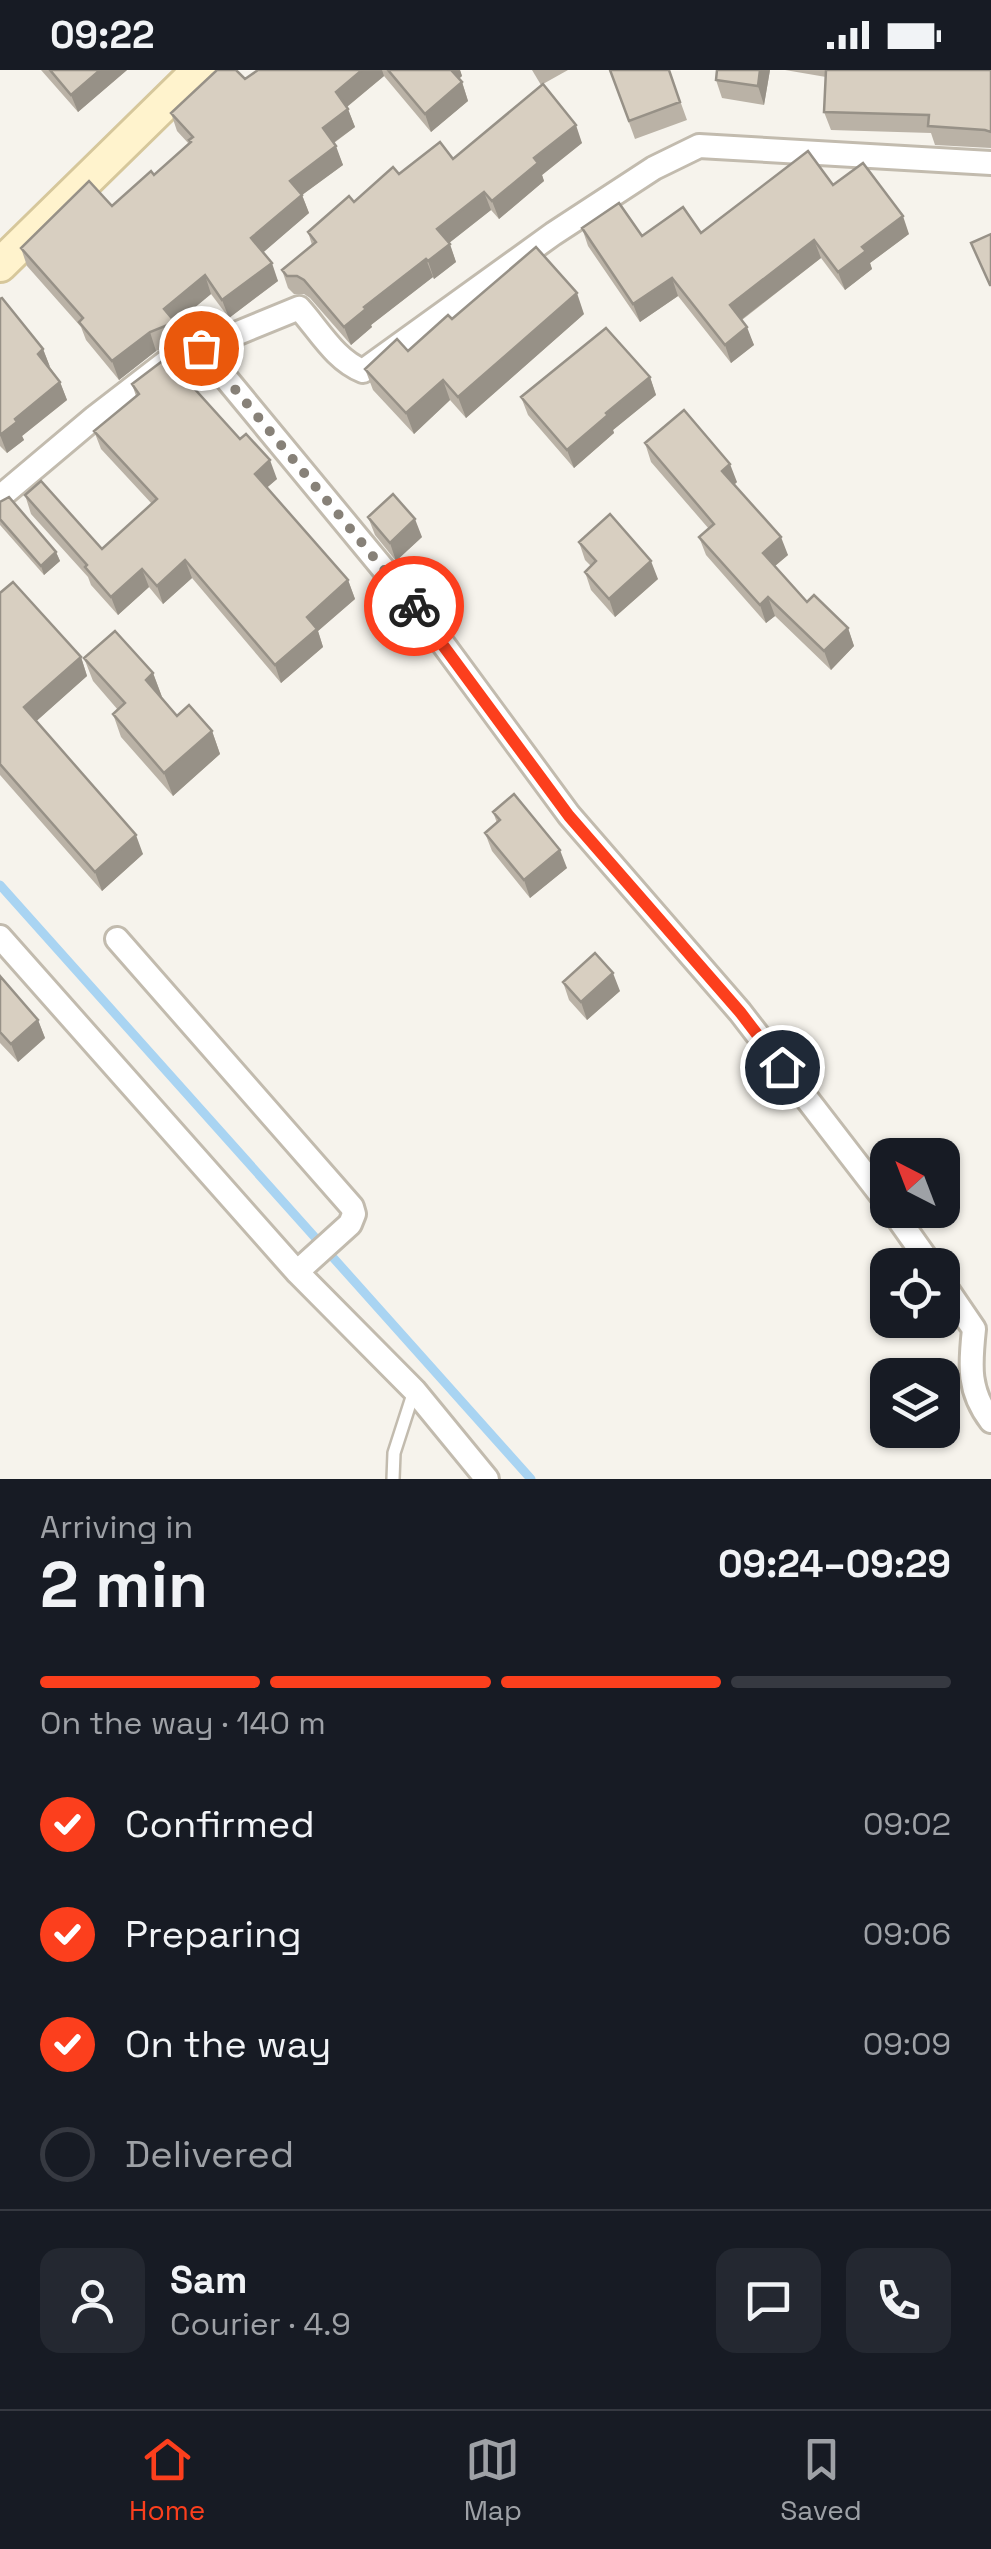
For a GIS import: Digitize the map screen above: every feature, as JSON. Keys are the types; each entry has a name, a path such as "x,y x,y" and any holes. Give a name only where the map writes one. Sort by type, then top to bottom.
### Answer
{"main road":[{"path":"0,266 199,70"}],"street":[{"path":"0,497 165,362 300,308 341,358 363,371 553,234 654,168 699,146 991,163"},
{"path":"201,348 424,618 569,816 740,1012 870,1181"},
{"path":"0,937 414,1390 486,1479"},
{"path":"116,939 352,1207 350,1224 301,1268"},
{"path":"960,1308 974,1329 970,1366 978,1404 991,1421"}],"lane":[{"path":"394,1479 394,1453 414,1390"}],"building":[{"path":"50,70 100,70 71,95"},
{"path":"217,70 236,70 245,79 258,70 362,70 336,92 348,109 323,128 336,146 290,181 302,195 251,238 272,263 222,300 205,275 164,309 175,322 150,332 112,361 79,322 83,318 21,248 89,181 112,206 191,142 193,137 171,113"},
{"path":"388,70 451,70 462,82 425,114"},
{"path":"610,70 669,70 680,102 629,121"},
{"path":"717,70 760,70 758,86 716,80"},
{"path":"826,70 991,70 991,132 928,126 929,115 824,112"},
{"path":"543,84 576,125 534,158 538,163 492,201 484,192 437,229 450,244 364,307 344,327 304,280 287,276 282,270 316,242 308,232 349,196 354,202 393,167 399,174 440,142 453,159"},
{"path":"808,151 833,185 863,163 903,216 862,247 866,251 838,272 814,240 730,305 747,327 725,345 672,278 633,304 582,228 619,203 642,236 683,207 701,233"},
{"path":"991,234 991,285 990,285 971,243"},
{"path":"536,247 577,293 458,397 443,380 406,413 365,369 397,339 408,351"},
{"path":"0,299 43,349 38,354 60,382 0,435"},
{"path":"606,328 650,377 567,450 521,397"},
{"path":"169,356 240,439 246,434 270,460 255,474 348,580 307,617 317,629 275,665 185,560 157,586 142,569 111,597 25,495 41,481 102,549 157,499 94,431 139,394 132,384"},
{"path":"684,410 730,464 722,471 781,537 763,553 807,602 814,595 848,628 824,651 768,597 760,605 699,537 714,524 645,443"},
{"path":"393,494 415,519 390,543 368,517"},
{"path":"9,497 56,552 41,566 0,519 0,502"},
{"path":"610,514 651,561 609,599 585,572 596,561 579,542"},
{"path":"13,582 81,657 24,707 136,835 95,872 0,764 0,593"},
{"path":"115,631 153,673 146,680 177,716 189,705 212,731 164,773 113,714 125,703 84,658"},
{"path":"514,794 560,850 524,880 485,833 500,820 493,812"},
{"path":"595,953 613,973 581,1002 563,982"},
{"path":"0,976 38,1020 11,1044 0,1032"}],"waterway":[{"path":"0,885 531,1479"}],"way so far":[{"path":"201,348 414,606"}],"route":[{"path":"414,606 569,816 740,1012 782,1067"}]}
